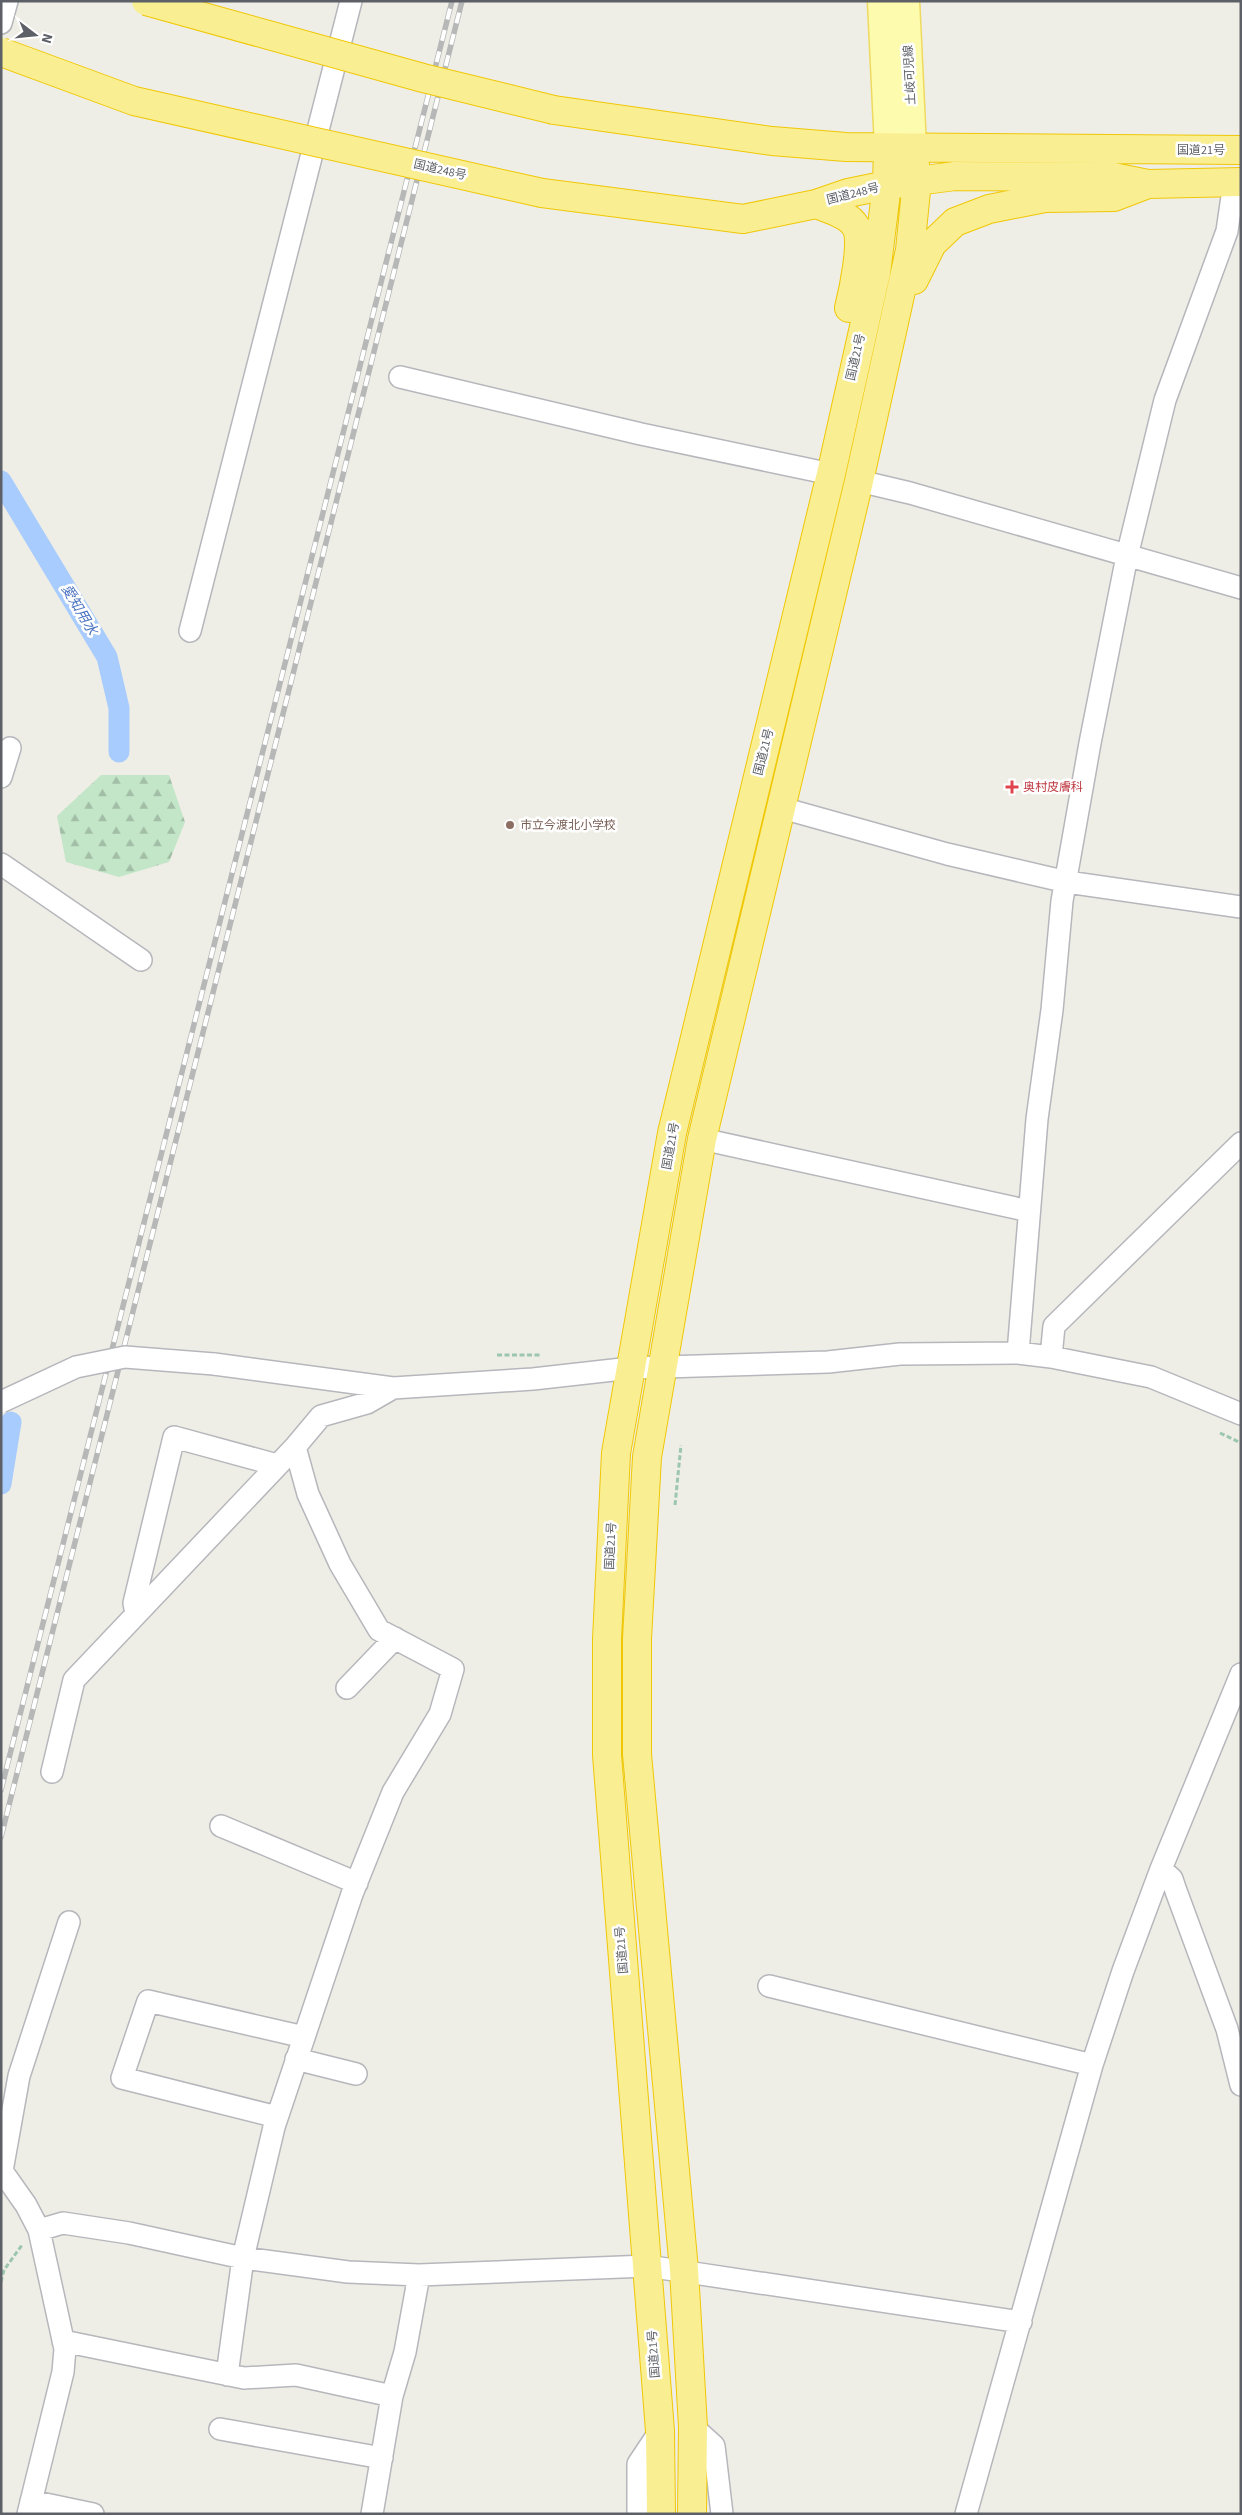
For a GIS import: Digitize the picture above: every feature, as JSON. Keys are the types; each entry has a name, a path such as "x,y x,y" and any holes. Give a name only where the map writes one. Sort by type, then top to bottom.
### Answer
{"highway":[{"path":"146,1 422,78 554,110 772,140 846,147 901,148 917,181 910,250 859,481 702,1139 647,1457 642,1516 637,1639 637,1754 684,2270 693,2427 692,2514"},
{"name":"国道248号","path":"1,52 134,100 542,193 742,219 816,204 887,185 917,181"},
{"name":"国道21号","path":"661,2514 660,2431 607,1755 606,1639 616,1453 672,1132 831,474 843,413 876,273 887,185 901,148 1241,150"},
{"path":"917,181 955,176 1113,177 1148,184 1237,182"},
{"path":"876,399 885,385 916,272 932,244 955,222 989,209 1045,198 1114,197 1148,184"},
{"path":"816,204 844,215 856,227 856,276 837,363 843,413"}],"main road":[{"name":"土岐可児線","path":"881,1 901,148"},
{"name":"土岐可児線","path":"901,148 906,1"}],"street":[{"path":"1,23 7,1"},
{"path":"190,631 351,1"},
{"path":"1018,1353 1036,1119 1052,1010 1062,901 1067,882 1090,742 1127,556 1165,400 1227,231 1237,182"},
{"path":"400,377 641,434 831,474"},
{"path":"859,481 910,493 1241,588"},
{"path":"1,777 10,748"},
{"path":"782,808 947,854 1067,882 1241,907"},
{"path":"1,864 142,960"},
{"path":"702,1139 1029,1211"},
{"path":"1051,1357 1054,1326 1241,1143"},
{"path":"1,1402 76,1367 125,1357 214,1364 393,1388 533,1379 631,1368 828,1362 900,1354 1018,1353 1051,1357 1151,1377 1241,1414"},
{"path":"52,1772 74,1680 295,1447 321,1416 367,1403 393,1388"},
{"path":"136,1614 134,1603 174,1437 277,1465"},
{"path":"227,2375 243,2258 277,2117 356,1883 393,1792 440,1714 453,1669 379,1630 340,1564 308,1494 295,1447"},
{"path":"347,1688 395,1638"},
{"path":"966,2514 1092,2066 1123,1971 1161,1869 1241,1674"},
{"path":"222,1826 356,1883"},
{"path":"1161,1869 1172,1879 1227,2029 1241,2086"},
{"path":"69,1922 19,2076 2,2171 26,2205 39,2230 63,2341 63,2372 30,2508 93,2514"},
{"path":"769,1986 1092,2066"},
{"path":"277,2117 122,2078 148,2001 304,2037"},
{"path":"296,2059 356,2074"},
{"path":"39,2230 63,2223 129,2234 243,2258 348,2272 420,2275 647,2266 684,2270 1021,2322"},
{"path":"372,2514 392,2396 405,2352 420,2275"},
{"path":"63,2341 244,2378 296,2375 392,2396"},
{"path":"693,2427 714,2446 722,2514"},
{"path":"220,2429 382,2458"},
{"path":"638,2514 638,2464 660,2431"}],"path":[{"path":"497,1355 552,1356"},
{"path":"1220,1433 1241,1443"},
{"path":"675,1505 680,1445"},
{"path":"1,2282 4,2270 18,2248 39,2230"}],"green space":[{"path":"101,775 169,775 185,822 169,862 119,877 66,862 57,816"}],"waterway":[{"name":"愛知用水","path":"1,481 107,657 119,708 119,752"},
{"name":"愛知用水","path":"1,1484 11,1422"}],"railway":[{"path":"1,1790 452,1"},
{"path":"1,1837 462,1"}],"place":[{"name":"奥村皮膚科","path":"1012,787"},
{"name":"市立今渡北小学校","path":"510,825"}]}
